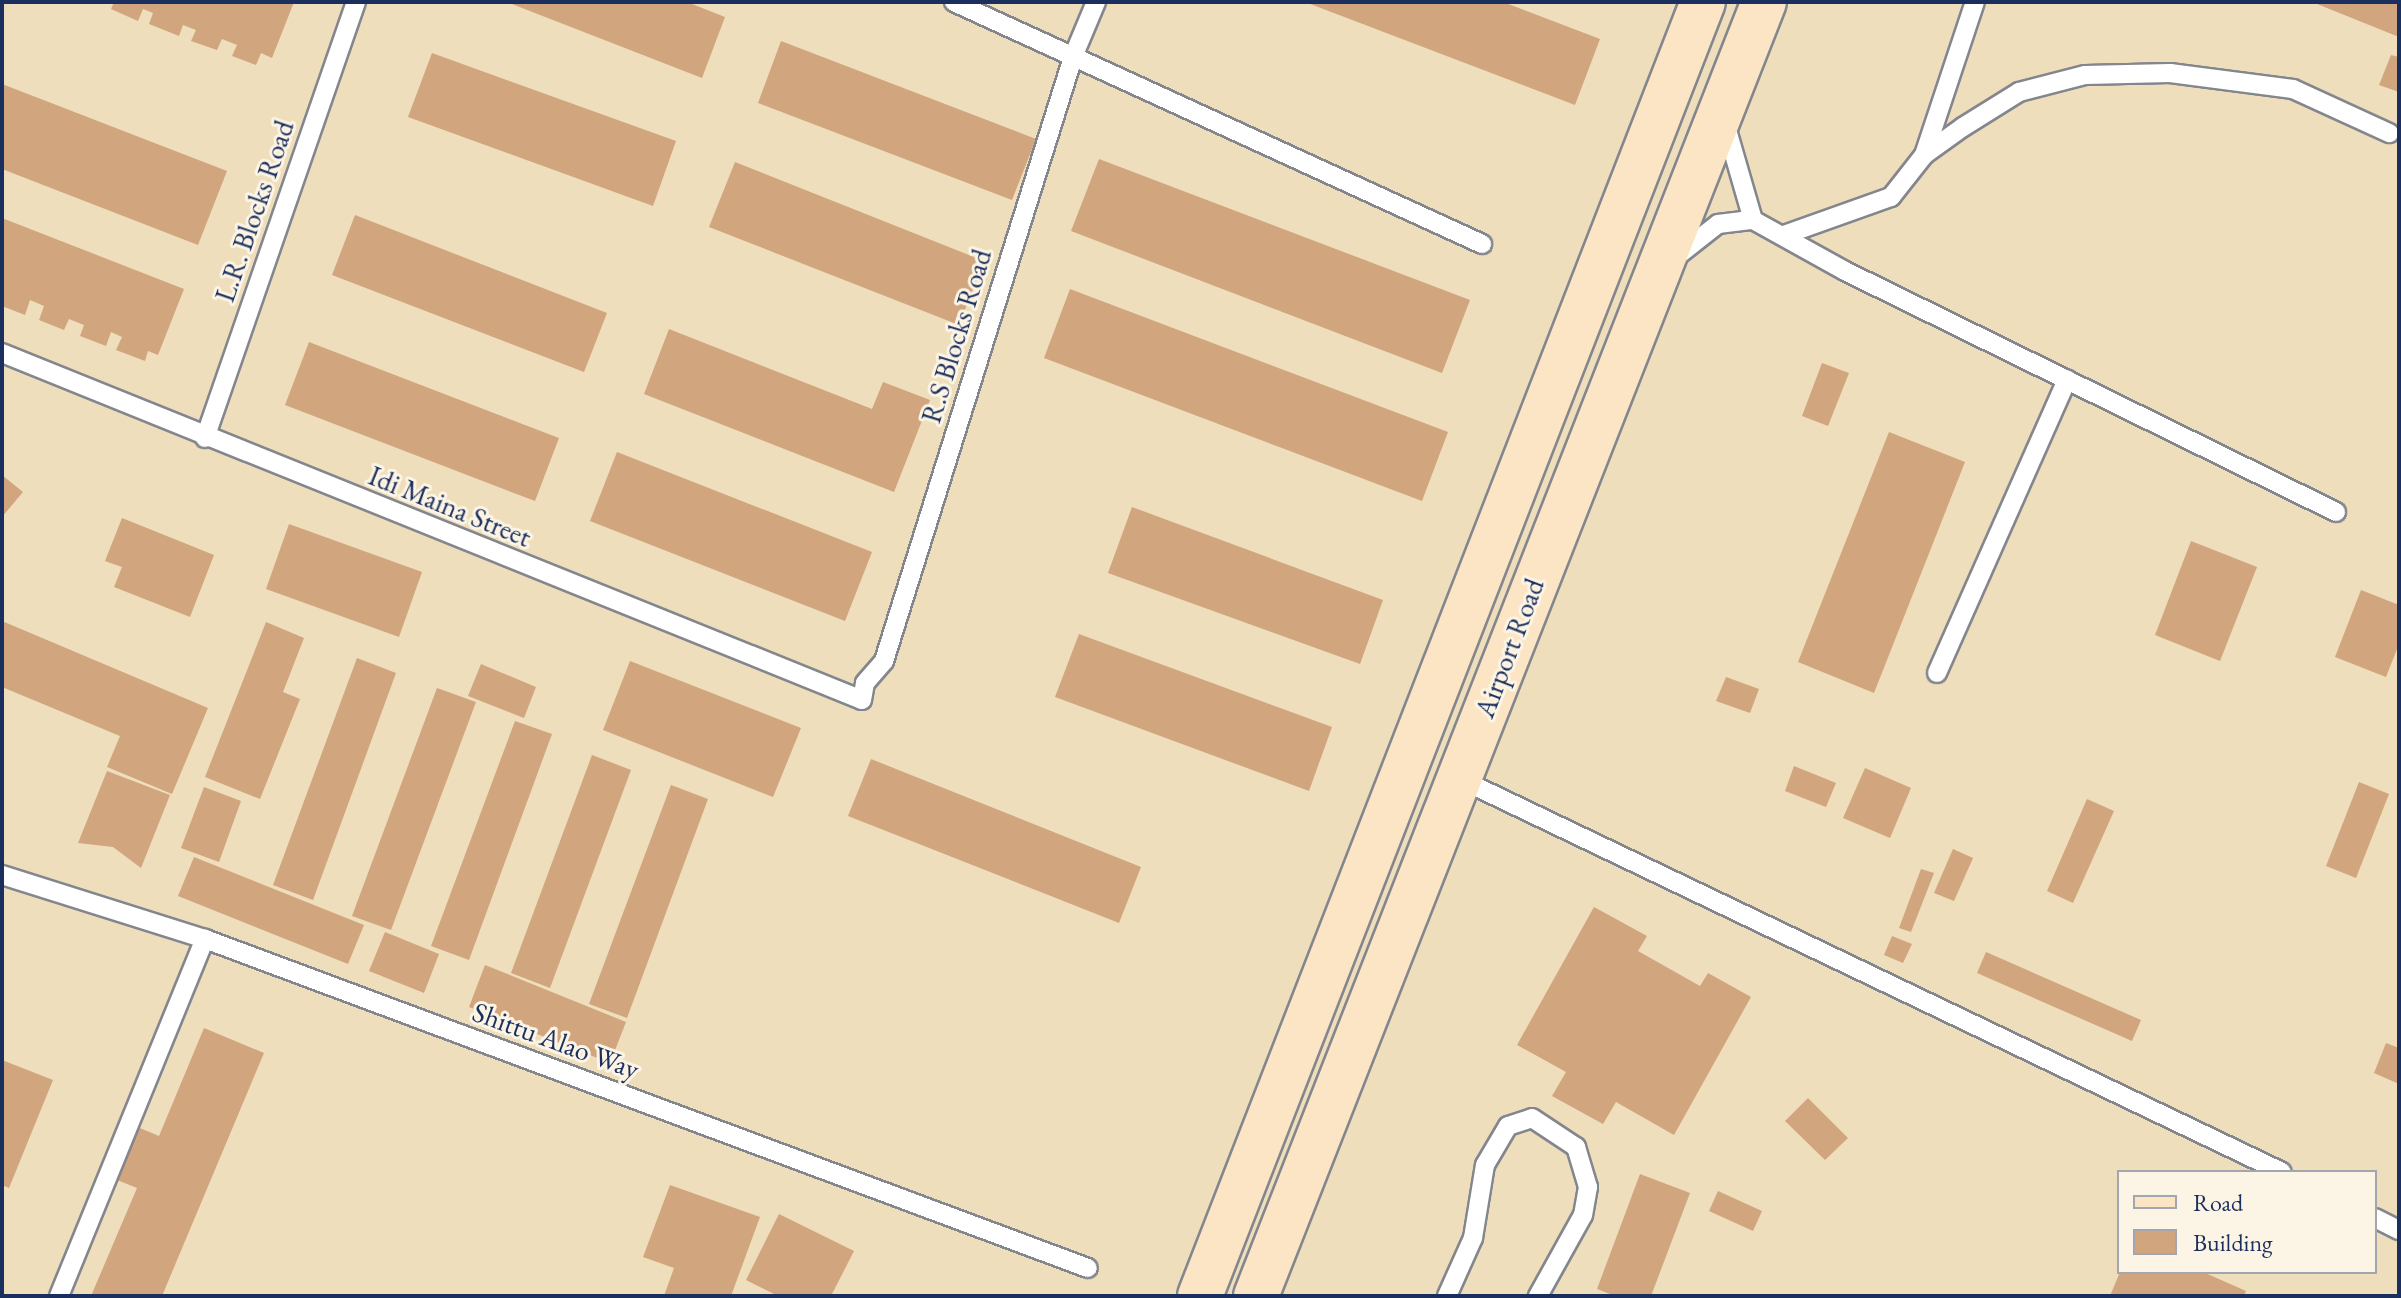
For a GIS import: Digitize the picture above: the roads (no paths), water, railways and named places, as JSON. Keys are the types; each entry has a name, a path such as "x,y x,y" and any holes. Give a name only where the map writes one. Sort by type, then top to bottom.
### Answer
{"main road":[{"name":"Airport Road","path":"1200,1296 1703,2"},
{"name":"Airport Road","path":"1256,1296 1720,107 1764,2"}],"lane":[{"name":"L.R. Blocks Road","path":"205,438 356,2"},
{"path":"954,2 1482,244"},
{"name":"R.S Blocks Road","path":"865,683 884,661 1073,57 1096,2"},
{"path":"1924,155 1975,2"},
{"path":"1784,235 1891,197 1924,155 2019,92 2085,75 2170,73 2293,89 2389,133"},
{"path":"1720,107 1753,220"},
{"path":"1655,273 1718,224 1753,220 1845,271 2336,512"},
{"name":"Idi Maina Street","path":"2,353 205,438 862,700 865,683"},
{"path":"1937,673 2067,379"},
{"path":"1458,778 2278,1170"},
{"name":"Shittu Alao Way","path":"2,875 205,939 1088,1268"},
{"path":"59,1296 205,939"},
{"path":"1452,1294 1473,1238 1485,1165 1508,1126 1532,1118 1576,1147 1588,1187 1583,1215 1538,1296"},
{"path":"2377,1219 2399,1230"}]}
